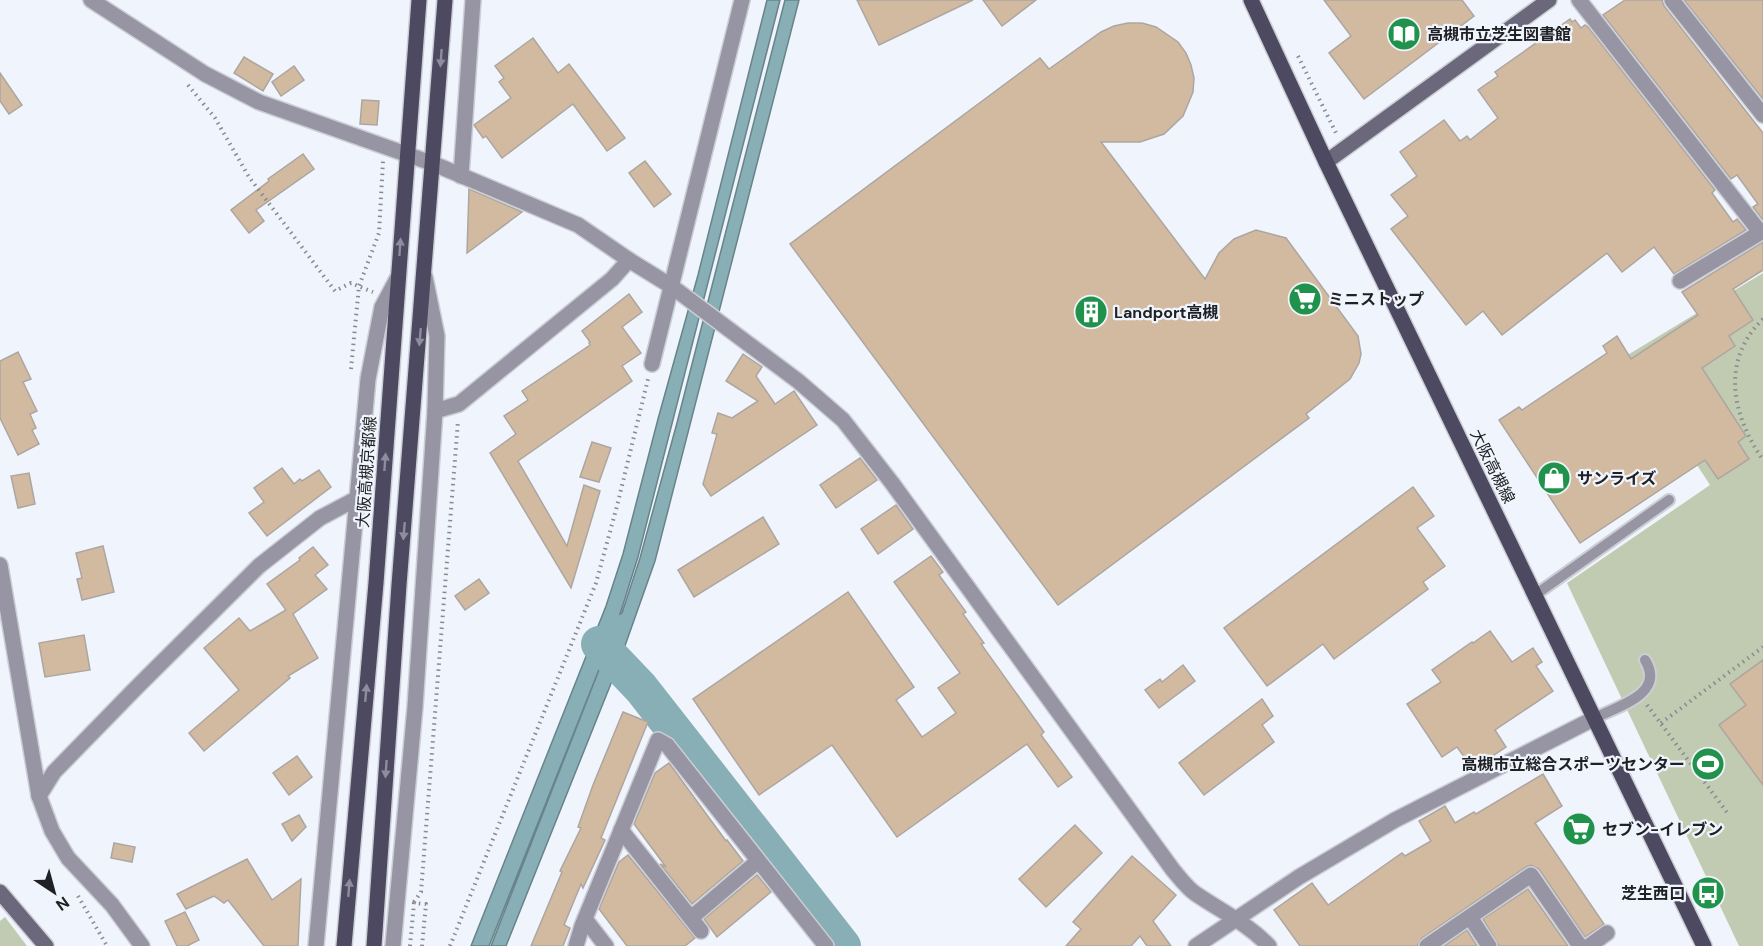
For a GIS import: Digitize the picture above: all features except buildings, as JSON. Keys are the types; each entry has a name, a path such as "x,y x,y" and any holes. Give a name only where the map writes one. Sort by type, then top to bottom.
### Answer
{"main road":[{"name":"大阪高槻京都線","path":"344,946 376,583 419,0"},
{"path":"374,946 399,585 446,0"},
{"name":"大阪高槻線","path":"1251,0 1326,162 1704,946"}],"street":[{"path":"92,0 186,62 259,102 434,164 578,225 671,286 798,381 843,420 892,483 1173,870 1194,892 1236,919 1269,946"},
{"path":"461,176 473,0"},
{"path":"652,364 742,0"},
{"path":"1326,162 1550,0"},
{"path":"1579,0 1761,231 1680,281"},
{"path":"1672,0 1763,115"},
{"path":"435,411 459,404 612,279 629,260"},
{"path":"393,946 415,707 435,411 436,336 425,274"},
{"path":"316,946 368,379 382,307 398,277"},
{"path":"39,796 54,772 259,566 320,518 356,499"},
{"path":"0,565 39,796 52,831 68,858 112,905 142,946"},
{"path":"1196,946 1299,877 1395,820 1595,718"},
{"path":"576,946 658,740 667,745 758,861 818,943"},
{"path":"621,830 701,931"},
{"path":"691,918 758,861"},
{"path":"1427,946 1531,875 1580,946"},
{"path":"0,892 46,946"},
{"path":"1470,917 1490,946"},
{"path":"585,919 606,946"},
{"path":"1589,946 1607,933"}],"lane":[{"path":"1535,595 1669,500"},
{"path":"1595,718 1644,693 1648,688 1651,674 1645,660"}],"path":[{"path":"1295,50 1340,141"},
{"path":"185,81 215,118 249,177 335,291 351,283 387,298"},
{"path":"1763,319 1740,349 1734,373 1736,405 1754,448 1763,460"},
{"path":"450,946 596,583 652,364"},
{"path":"408,946 409,911 421,892 459,404"},
{"path":"1661,723 1763,647"},
{"path":"1643,699 1729,815"},
{"path":"408,946 414,903 426,904 422,946"}],"green space":[{"name":"高槻市立総合スポーツセンター","path":"1763,273 1763,946 1739,946 1567,583 1710,485 1626,356"},
{"path":"5,917 27,946 0,946 0,921"}],"water":[{"path":"767,0 780,0 638,557 620,614 640,558 677,423 785,0 799,0 655,561 621,657 623,660 620,667 618,666 506,946 491,946 604,657 489,946 471,946 606,606 623,554 698,275"}],"waterway":[{"path":"599,644 641,688 843,946"}],"place":[{"name":"高槻市立芝生図書館","path":"1404,34"},
{"name":"ミニストップ","path":"1305,299"},
{"name":"Landport高槻","path":"1091,312"},
{"name":"サンライズ","path":"1554,478"},
{"name":"高槻市立総合スポーツセンター","path":"1708,764"},
{"name":"セブン-イレブン","path":"1579,829"},
{"name":"芝生西口","path":"1708,893"}]}
